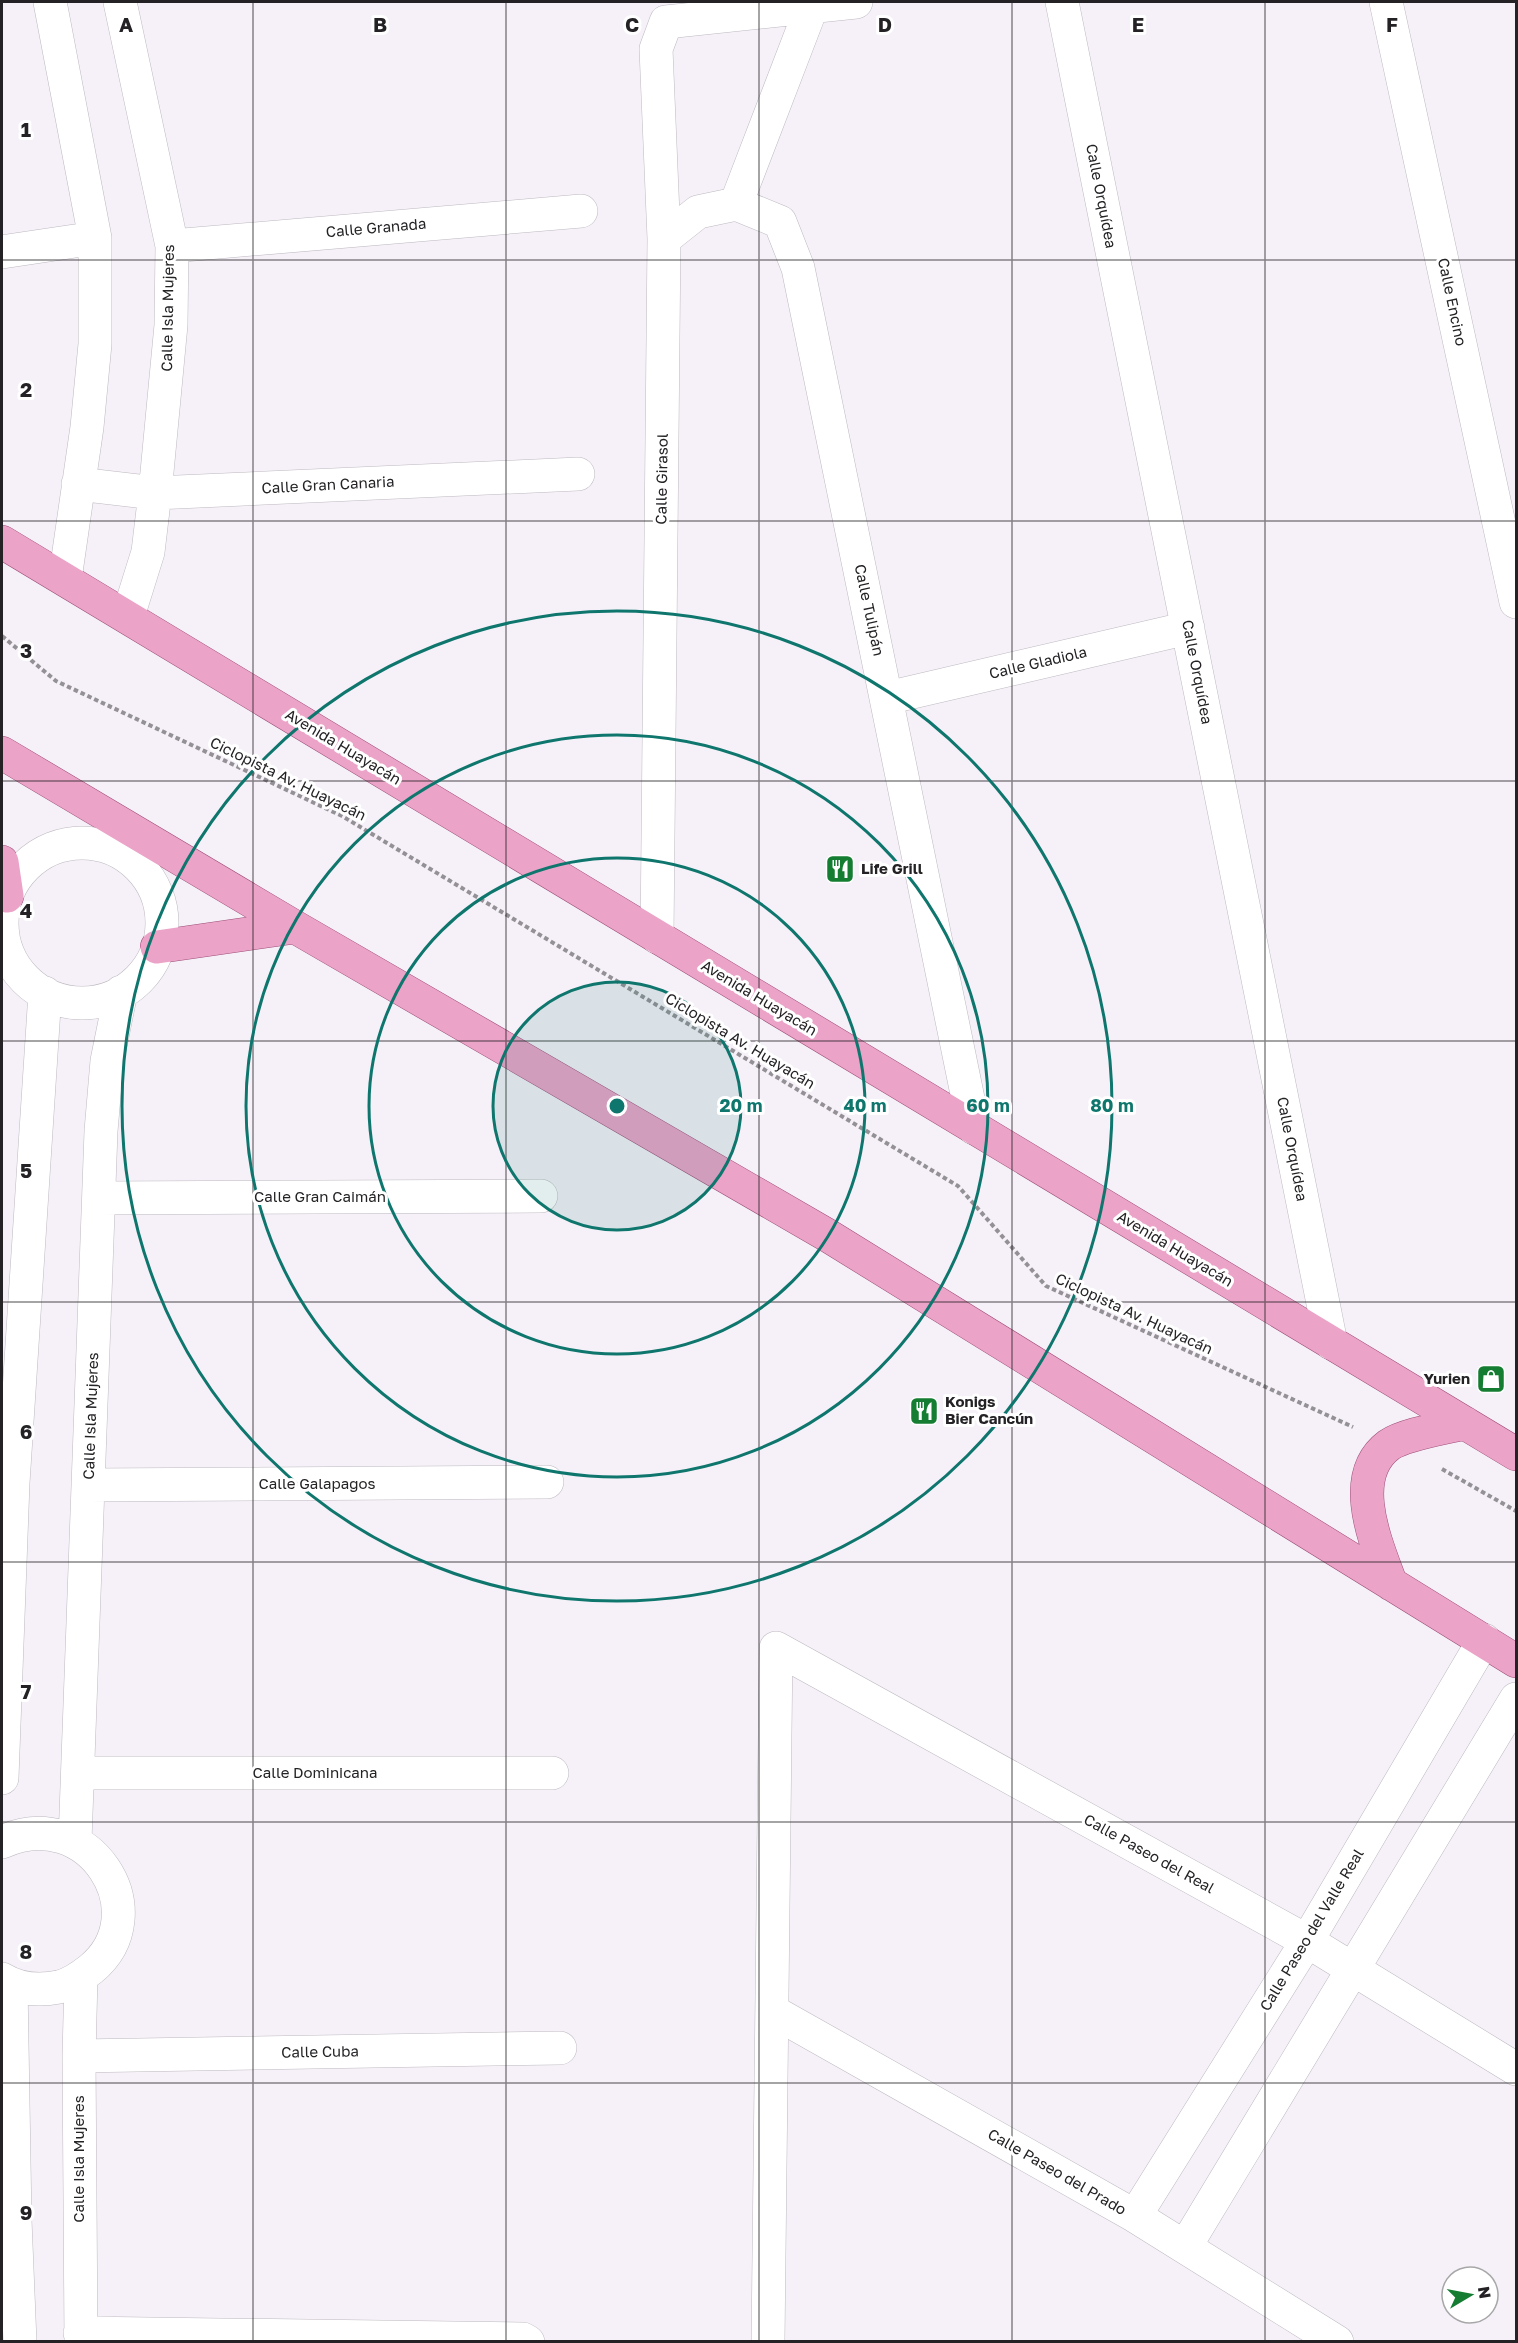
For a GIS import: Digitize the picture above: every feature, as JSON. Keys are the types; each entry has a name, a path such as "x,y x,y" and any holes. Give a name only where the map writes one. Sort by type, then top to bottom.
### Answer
{"main road":[{"name":"Avenida Huayacán","path":"2,542 1516,1454"},
{"path":"2,753 295,927 827,1235 1516,1661"},
{"path":"2,862 4,907"},
{"path":"158,947 295,927"},
{"path":"1391,1584 1372,1529 1367,1489 1376,1459 1390,1444 1465,1423"}],"street":[{"path":"50,2 95,238 95,344 87,427 65,579"},
{"name":"Calle Isla Mujeres","path":"120,2 172,246 171,325 148,552 128,616"},
{"path":"664,238 698,212 736,204 812,6 856,2"},
{"name":"Calle Orquídea","path":"1062,2 1331,1343"},
{"name":"Calle Encino","path":"1386,2 1511,549 1516,602"},
{"name":"Calle Girasol","path":"657,937 664,238 656,49 666,22 812,6"},
{"name":"Calle Tulipán","path":"736,204 780,222 798,268 974,1128"},
{"name":"Calle Granada","path":"172,246 581,211"},
{"path":"2,252 95,238"},
{"name":"Calle Gran Canaria","path":"78,483 155,493 578,474"},
{"name":"Calle Gladiola","path":"887,698 1188,628"},
{"path":"68,843 95,843 117,850 136,863 150,881 159,902 162,925 158,947 144,973 121,992 103,1000 83,1003 63,1001 45,993 25,979 11,959 3,936 4,907 20,872 41,853 68,843"},
{"name":"Calle Isla Mujeres","path":"75,1841 106,1061 121,992"},
{"path":"2,1764 15,1202 45,993"},
{"name":"Calle Gran Caimán","path":"99,1198 541,1196"},
{"name":"Calle Galapagos","path":"88,1485 547,1482"},
{"name":"Calle Paseo del Valle Real","path":"1135,2216 1307,1941 1484,1640"},
{"name":"Calle Paseo del Real","path":"772,2011 776,1648 1307,1941 1516,2069"},
{"path":"1185,2247 1516,1699"},
{"name":"Calle Dominicana","path":"78,1773 552,1773"},
{"path":"2,1842 16,1835 36,1832 56,1834 75,1841 94,1855 109,1873 116,1896 117,1919 112,1942 99,1962 81,1977 65,1985 47,1989 29,1989 6,1982 20,2342"},
{"name":"Calle Isla Mujeres","path":"81,1977 79,2056 81,2337"},
{"path":"768,2342 772,2011"},
{"name":"Calle Paseo del Prado","path":"772,2011 1135,2216 1337,2342"},
{"name":"Calle Cuba","path":"79,2056 560,2048"},
{"path":"81,2337 523,2339 528,2342"}],"path":[{"name":"Ciclopista Av. Huayacán","path":"2,636 56,681 342,816 958,1186 1046,1286 1455,1475 1516,1511"}],"place":[{"name":"Life Grill","path":"840,869"},
{"name":"Yurien","path":"1491,1379"},
{"name":"Konigs Bier Cancún","path":"924,1411"}]}
